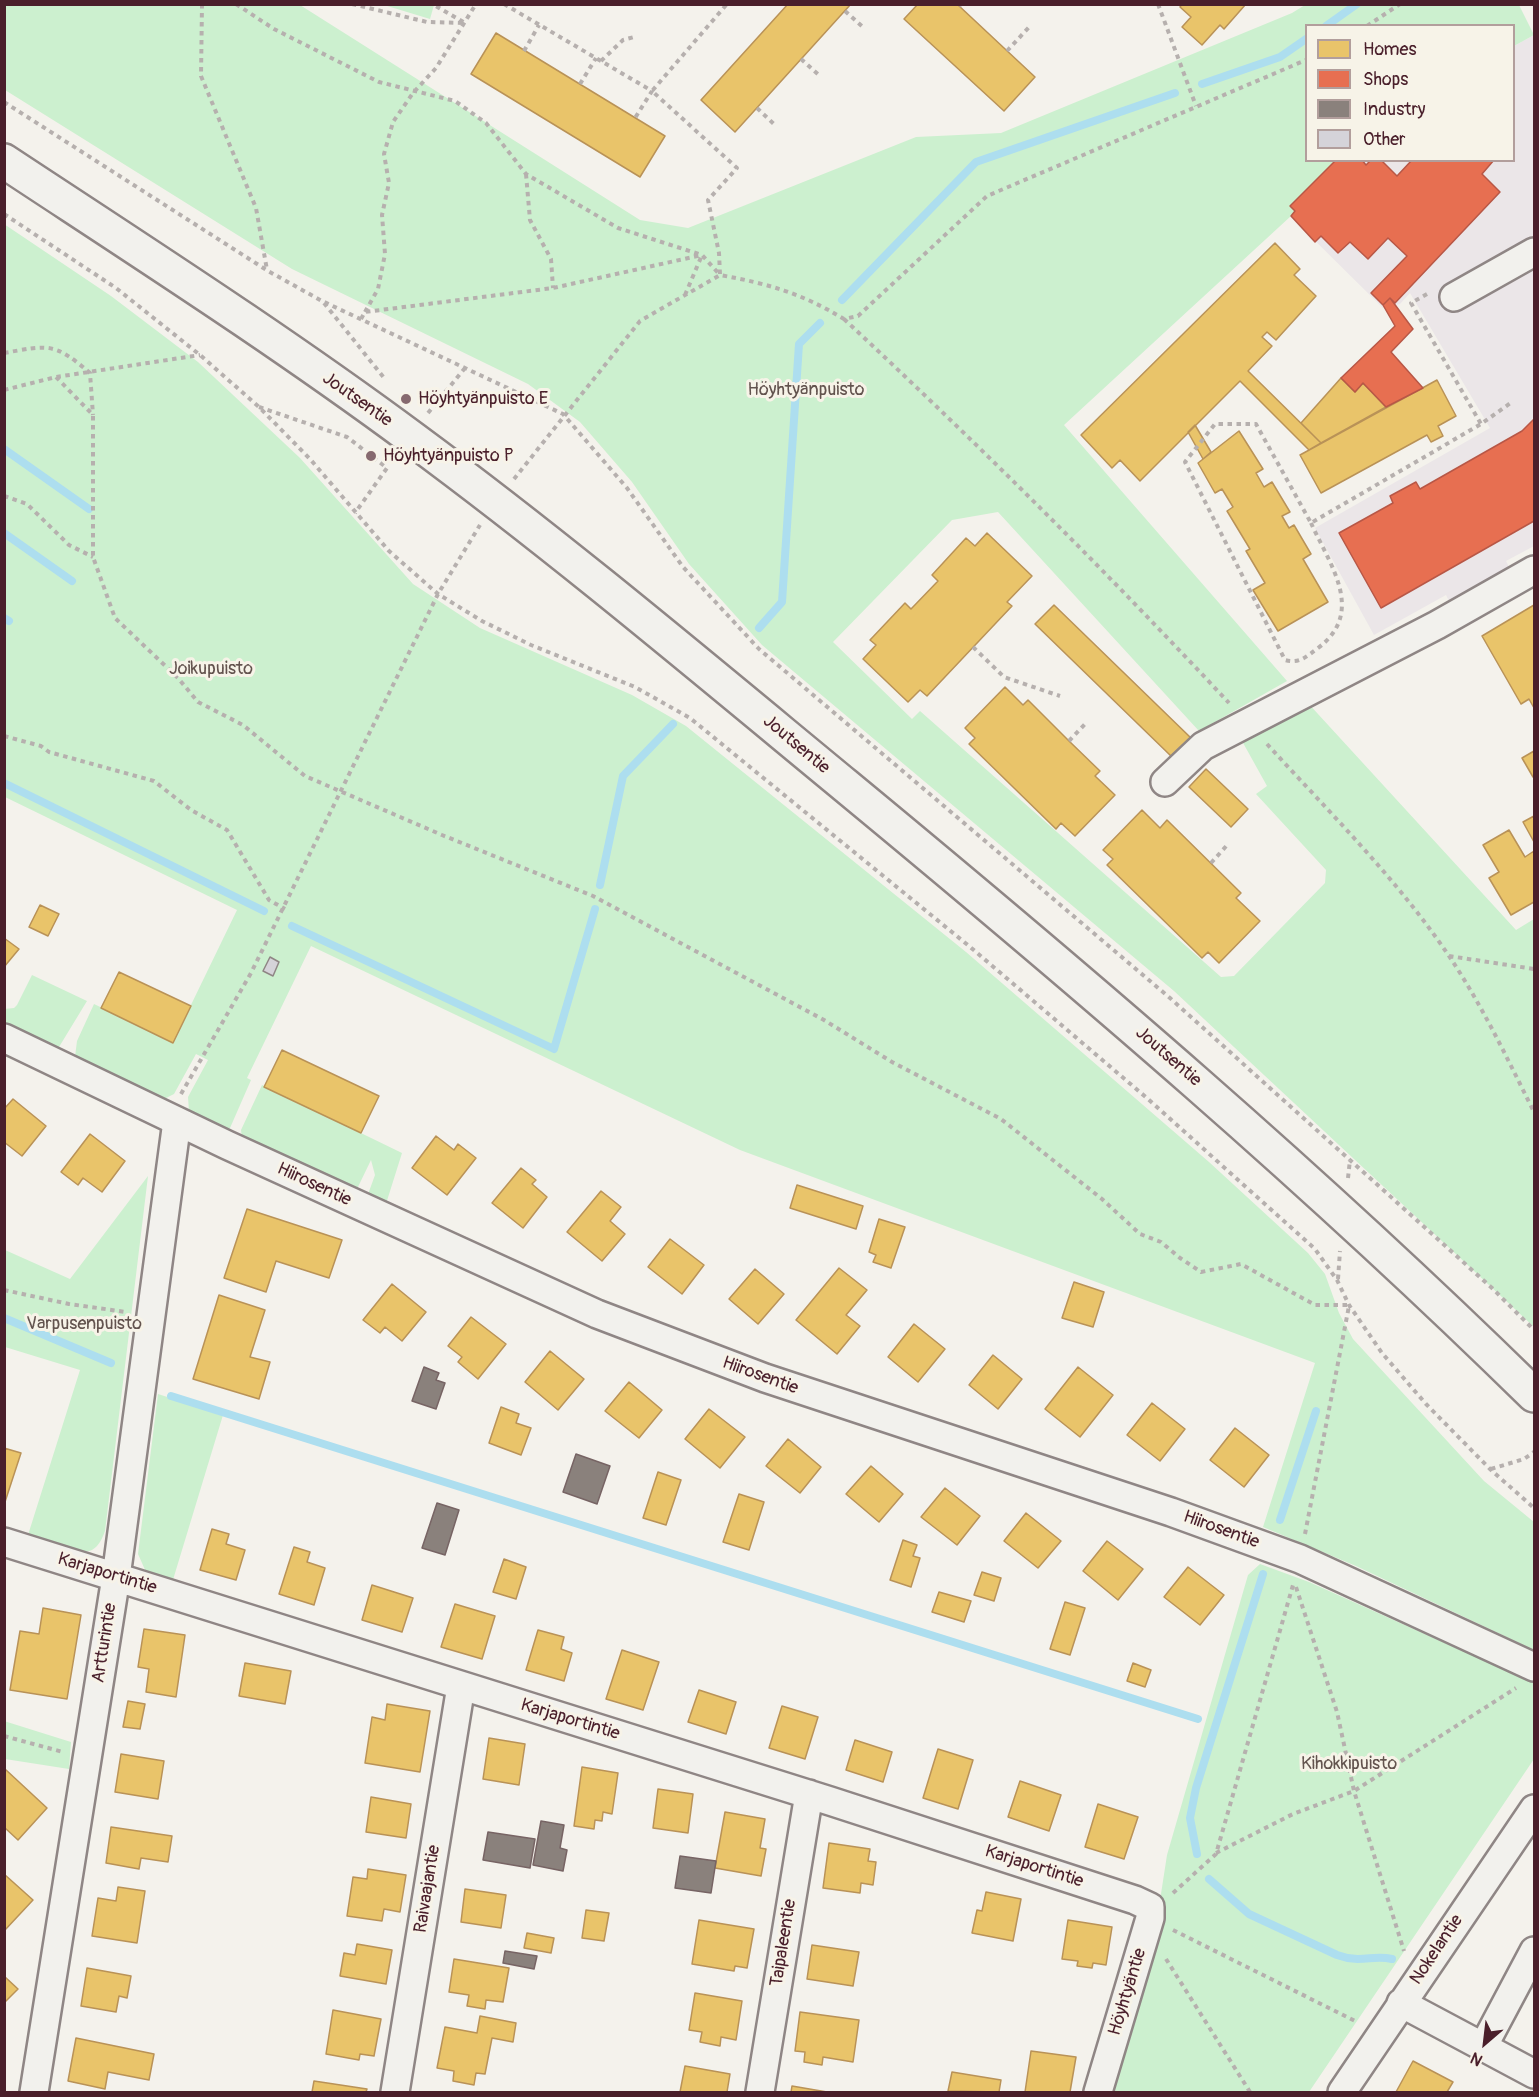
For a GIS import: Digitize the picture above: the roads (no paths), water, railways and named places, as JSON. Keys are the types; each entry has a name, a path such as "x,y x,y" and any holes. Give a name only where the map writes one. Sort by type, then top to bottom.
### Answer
{"main road":[{"name":"Joutsentie","path":"4,160 206,294 413,439 617,597 1014,925 1182,1068 1534,1395"}],"street":[{"path":"1454,297 1534,252"},
{"path":"1165,782 1203,746 1437,625 1534,570"},
{"name":"Hiirosentie","path":"4,1038 177,1122 597,1314 783,1384 1171,1512 1529,1675"},
{"name":"Artturintie","path":"34,2092 116,1577 177,1122"},
{"name":"Karjaportintie","path":"4,1542 1136,1899"},
{"name":"Raivaajantie","path":"395,2092 461,1686"},
{"name":"Taipaleentie","path":"760,2092 809,1794"},
{"name":"Nokelantie","path":"1342,2092 1534,1809"},
{"name":"Höyhtyäntie","path":"1098,2092 1150,1918 1150,1907 1136,1899"},
{"path":"1483,2047 1534,1951"},
{"path":"1401,2003 1534,2074"}],"waterway":[{"path":"1329,24 1357,4"},
{"path":"1202,84 1280,57 1305,40"},
{"path":"842,300 976,162 1175,93"},
{"path":"759,628 782,602 799,344 820,323"},
{"path":"4,449 89,509"},
{"path":"4,533 72,581"},
{"path":"4,618 9,621"},
{"path":"600,885 623,776 673,724"},
{"path":"4,783 264,911"},
{"path":"292,926 554,1049 595,909"},
{"path":"4,1318 111,1363"},
{"path":"171,1396 1198,1719"},
{"path":"1280,1520 1316,1411"},
{"path":"1197,1854 1190,1818 1196,1788 1263,1574"},
{"path":"1209,1879 1249,1914 1337,1955 1353,1959 1392,1959"}],"place":[{"name":"Höyhtyänpuisto E","path":"406,399"},
{"name":"Höyhtyänpuisto P","path":"371,456"}],"park label":[{"name":"Höyhtyänpuisto","path":"806,390"},
{"name":"Joikupuisto","path":"211,669"},
{"name":"Varpusenpuisto","path":"84,1324"},
{"name":"Kihokkipuisto","path":"1349,1764"}]}
